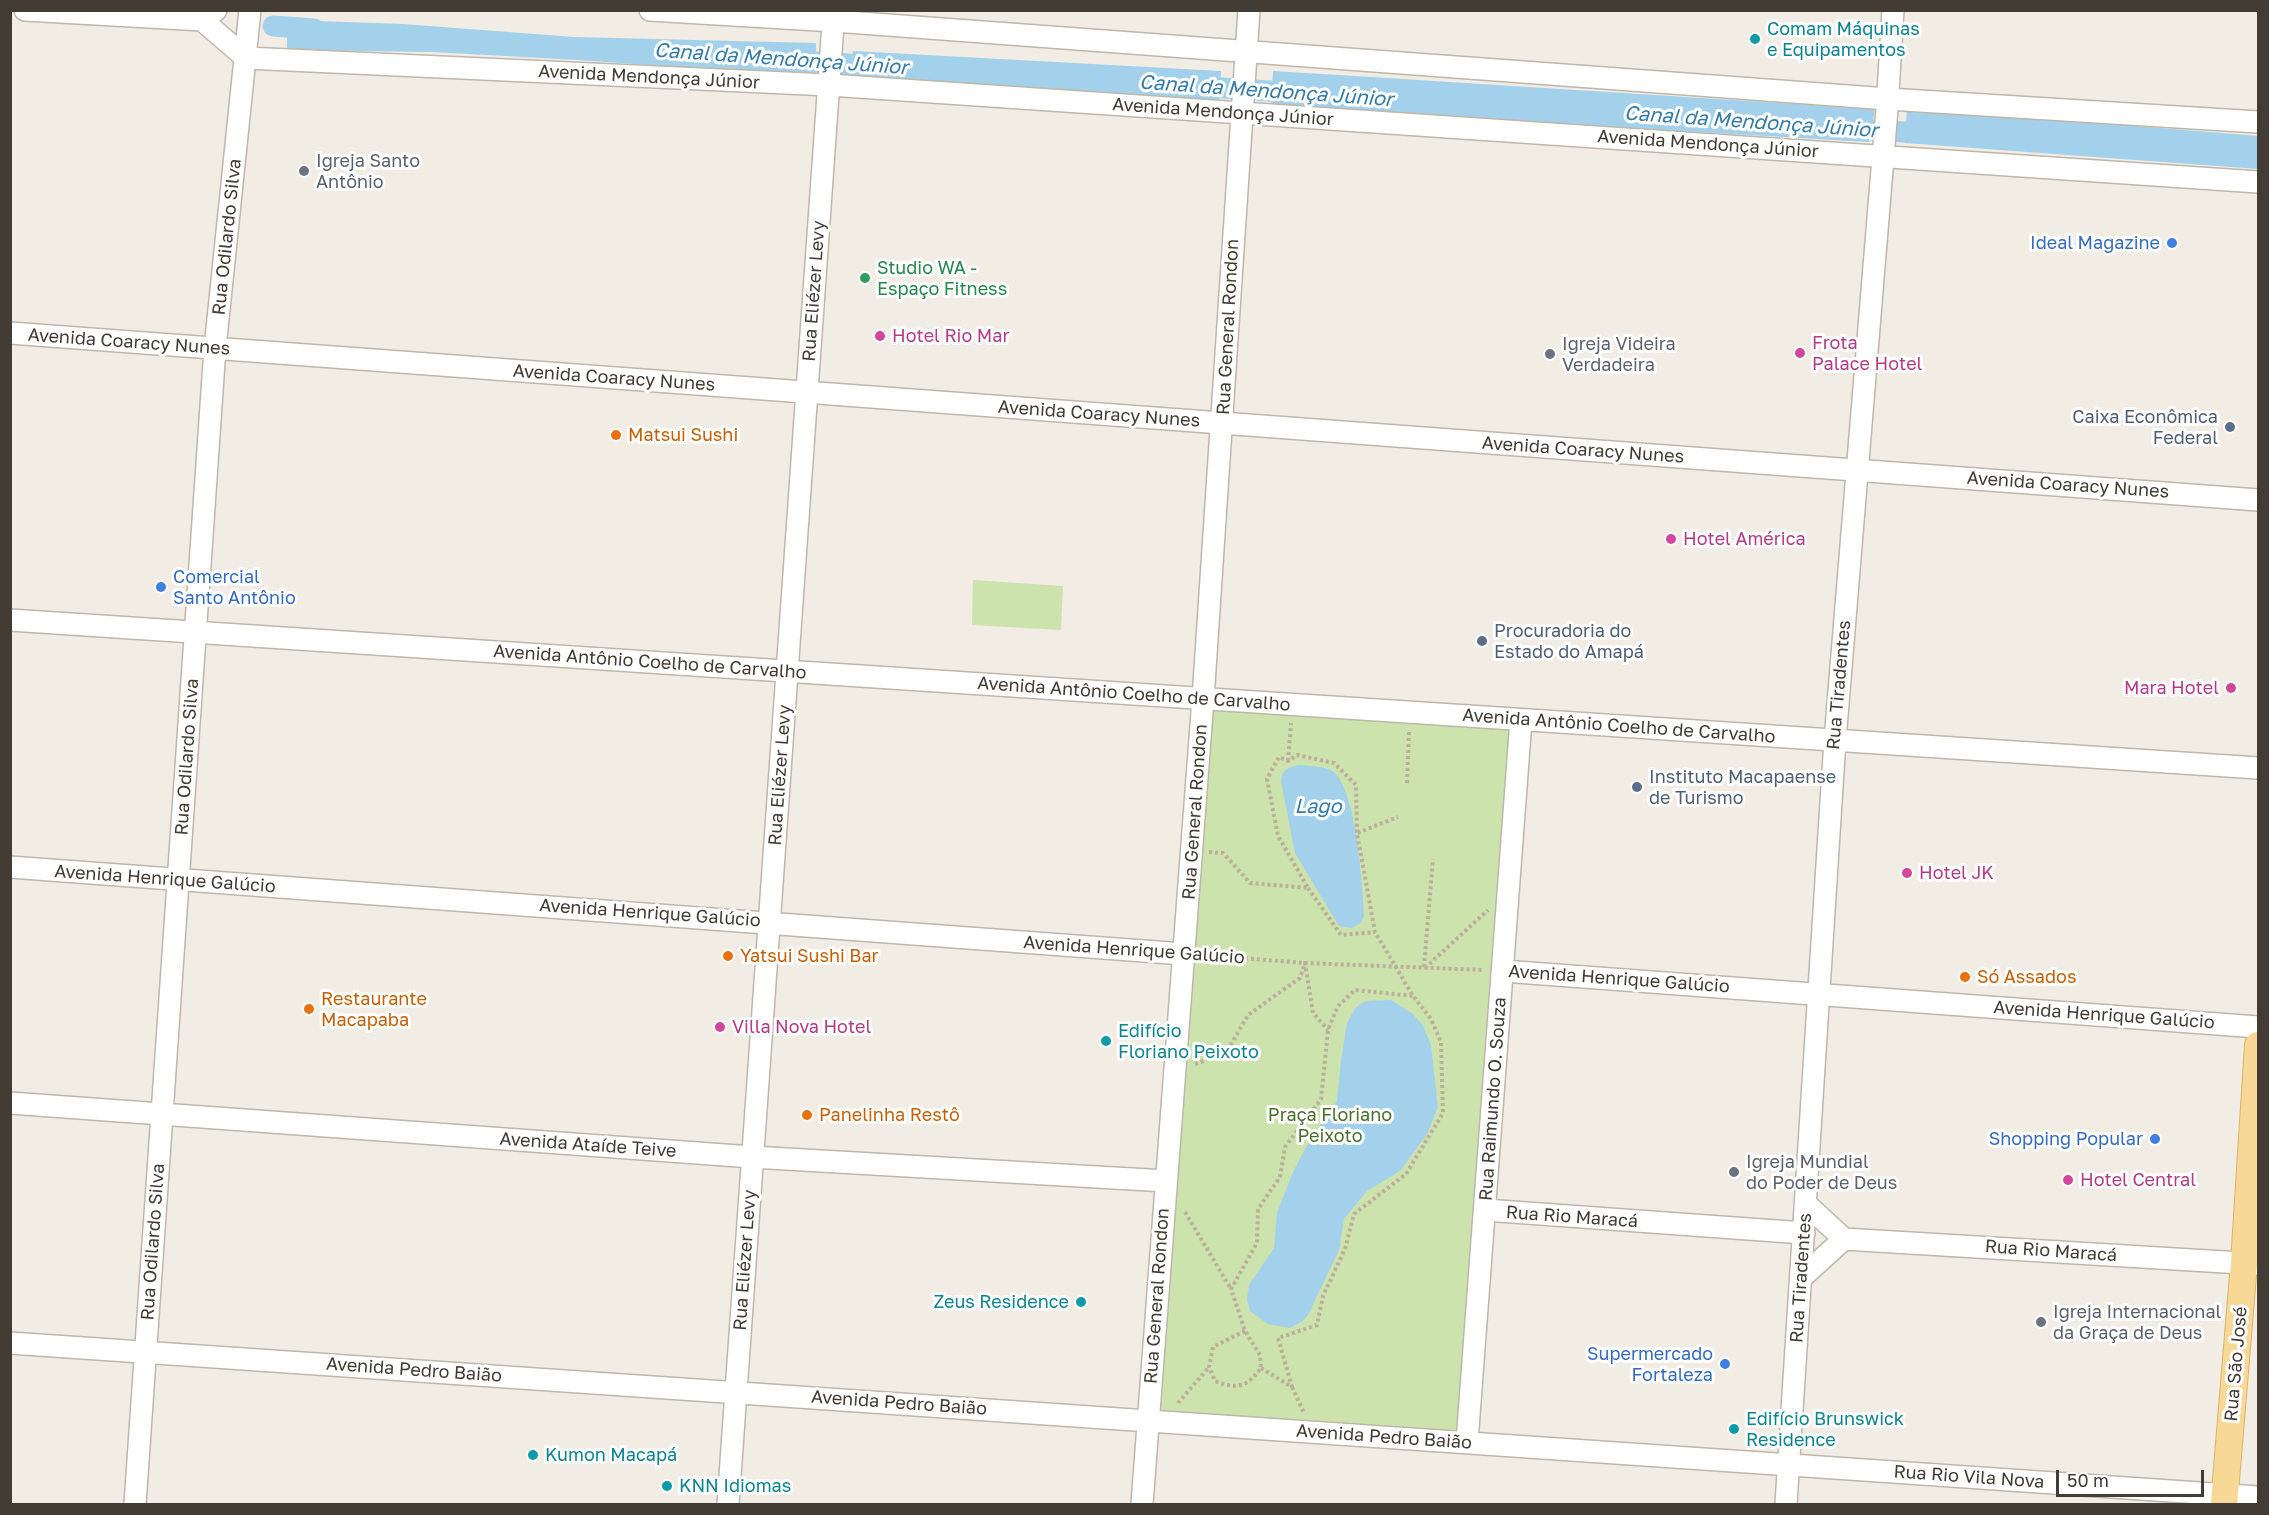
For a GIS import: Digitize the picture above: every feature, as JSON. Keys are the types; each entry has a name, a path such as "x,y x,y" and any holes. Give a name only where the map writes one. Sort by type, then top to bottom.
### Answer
{"main road":[{"name":"Rua São José","path":"2225,1499 2252,1264 2259,1045"}],"street":[{"path":"25,10 209,15 246,58"},
{"name":"Rua Odilardo Silva","path":"135,1504 215,348 250,10"},
{"path":"650,10 834,16 1246,60 1887,104 2259,122"},
{"name":"Rua General Rondon","path":"1142,1504 1155,1421 1166,1181 1223,423 1249,10"},
{"name":"Rua Tiradentes","path":"1786,1504 1835,740 1893,10"},
{"name":"Rua Eliézer Levy","path":"728,1504 834,16"},
{"name":"Avenida Mendonça Júnior","path":"246,58 829,81 1883,150 2259,182"},
{"name":"Avenida Coaracy Nunes","path":"10,333 2259,500"},
{"name":"Avenida Antônio Coelho de Carvalho","path":"10,620 2259,768"},
{"name":"Rua Raimundo O. Souza","path":"1467,1443 1521,720"},
{"name":"Avenida Henrique Galúcio","path":"10,867 1184,954"},
{"name":"Avenida Henrique Galúcio","path":"1503,971 1820,993 2259,1028"},
{"name":"Avenida Ataíde Teive","path":"10,1103 752,1157 1166,1181"},
{"path":"1801,1278 1844,1239 1806,1204"},
{"name":"Rua Rio Maracá","path":"1485,1210 1804,1233"},
{"name":"Rua Rio Maracá","path":"1844,1239 2252,1264"},
{"name":"Avenida Pedro Baião","path":"10,1343 1788,1464"},
{"name":"Rua Rio Vila Nova","path":"1788,1464 2225,1499 2259,1497"}],"path":[{"path":"1288,761 1293,705"},
{"path":"1407,783 1409,712"},
{"path":"1261,1368 1292,1387 1278,1338 1317,1325 1323,1296 1345,1249 1354,1214 1406,1174 1443,1113 1441,1042 1431,1019 1413,996 1375,932 1357,833 1356,785 1334,763 1297,755 1288,761"},
{"path":"1288,761 1279,757 1267,779 1278,836 1308,888 1341,935 1375,932"},
{"path":"1357,833 1398,816"},
{"path":"1191,852 1223,853 1250,884 1308,888"},
{"path":"1424,968 1433,859"},
{"path":"1424,968 1508,892"},
{"name":"Avenida Henrique Galúcio","path":"1184,954 1305,963 1503,971"},
{"path":"1305,963 1313,1013 1328,1030"},
{"path":"1174,1071 1226,1053 1248,1015 1300,978 1305,963"},
{"path":"1231,1288 1257,1243 1258,1209 1280,1177 1285,1147 1321,1099 1328,1030 1338,1006 1355,990 1413,996"},
{"path":"1184,1210 1231,1288 1245,1330 1260,1354 1261,1368 1251,1382 1231,1387 1215,1381 1209,1367"},
{"path":"1155,1421 1209,1367 1213,1347 1245,1330"}],"green space":[{"path":"973,580 1063,586 1061,630 972,625"},
{"name":"Praça Floriano Peixoto","path":"1203,699 1521,720 1467,1442 1148,1420"}],"water":[{"path":"287,20 403,24 574,37 816,43 815,77 432,52 287,50"},
{"path":"853,51 1221,71 1219,105 851,82"},
{"path":"1273,71 1875,109 1869,142 1350,112 1271,111"},
{"path":"1907,107 2258,136 2258,169 1905,143"},
{"name":"Lago","path":"1299,765 1331,770 1340,779 1347,794 1356,838 1364,917 1360,924 1351,928 1339,926 1295,853 1281,781 1286,770"},
{"path":"1391,1000 1413,1014 1423,1026 1431,1045 1438,1107 1427,1134 1400,1171 1367,1191 1344,1219 1339,1250 1308,1315 1303,1321 1290,1328 1268,1324 1250,1311 1247,1299 1249,1285 1274,1248 1277,1213 1294,1170 1311,1138 1337,1101 1347,1023 1356,1007 1366,1001"}],"waterway":[{"name":"Canal da Mendonça Júnior","path":"273,26 314,29"},
{"name":"Canal da Mendonça Júnior","path":"788,60 880,66"},
{"name":"Canal da Mendonça Júnior","path":"1192,86 1299,93"},
{"name":"Canal da Mendonça Júnior","path":"1842,128 1934,134"}],"place":[{"name":"Comam Máquinas e Equipamentos","path":"1755,39"},
{"name":"Igreja Santo Antônio","path":"304,171"},
{"name":"Ideal Magazine","path":"2172,243"},
{"name":"Studio WA - Espaço Fitness","path":"865,278"},
{"name":"Hotel Rio Mar","path":"880,336"},
{"name":"Frota Palace Hotel","path":"1800,353"},
{"name":"Igreja Videira Verdadeira","path":"1550,354"},
{"name":"Caixa Econômica Federal","path":"2230,427"},
{"name":"Matsui Sushi","path":"616,435"},
{"name":"Hotel América","path":"1671,539"},
{"name":"Comercial Santo Antônio","path":"161,587"},
{"name":"Procuradoria do Estado do Amapá","path":"1482,641"},
{"name":"Mara Hotel","path":"2231,688"},
{"name":"Instituto Macapaense de Turismo","path":"1637,787"},
{"name":"Hotel JK","path":"1907,873"},
{"name":"Yatsui Sushi Bar","path":"728,956"},
{"name":"Só Assados","path":"1965,977"},
{"name":"Restaurante Macapaba","path":"309,1009"},
{"name":"Villa Nova Hotel","path":"720,1027"},
{"name":"Edifício Floriano Peixoto","path":"1106,1041"},
{"name":"Panelinha Restô","path":"807,1115"},
{"name":"Shopping Popular","path":"2155,1139"},
{"name":"Igreja Mundial do Poder de Deus","path":"1734,1172"},
{"name":"Hotel Central","path":"2068,1180"},
{"name":"Zeus Residence","path":"1081,1302"},
{"name":"Igreja Internacional da Graça de Deus","path":"2041,1322"},
{"name":"Supermercado Fortaleza","path":"1725,1364"},
{"name":"Edifício Brunswick Residence","path":"1734,1429"},
{"name":"Kumon Macapá","path":"533,1455"},
{"name":"KNN Idiomas","path":"667,1486"}]}
